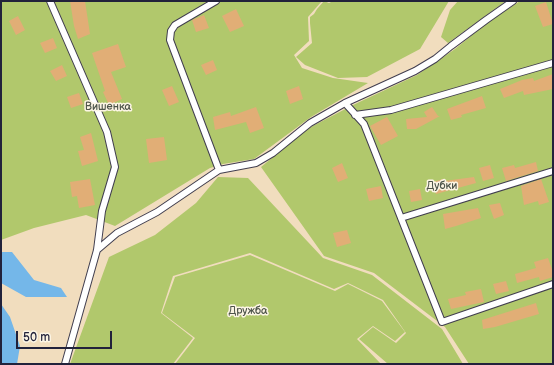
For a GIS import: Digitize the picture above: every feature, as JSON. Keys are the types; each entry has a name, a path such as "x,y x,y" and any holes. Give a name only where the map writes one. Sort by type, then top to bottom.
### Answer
{"lane":[{"path":"50,1 108,132 115,168 102,211 97,250 65,364"},
{"path":"216,1 175,24 171,31 170,40 219,170"},
{"path":"97,250 117,233 157,212 219,170 256,162 273,153 310,123 436,59 451,46 514,1"},
{"path":"355,115 391,110 553,63"},
{"path":"345,104 364,124 442,322 553,284"},
{"path":"401,218 553,171"}],"green space":[{"name":"Вишенка","path":"1,1 322,1 308,17 309,41 294,55 302,68 333,78 368,83 311,117 254,159 223,164 210,168 115,226 86,215 34,228 1,240"},
{"path":"324,1 329,3 333,1 449,1 420,49 367,77 338,78 305,65 296,57 312,43 310,17"},
{"path":"458,1 506,1 448,43 441,37 450,10"},
{"name":"Дубки","path":"520,1 553,1 553,364 469,364 445,327 374,273 324,256 261,167 307,129 353,105 417,75 455,49 488,22"},
{"path":"218,177 248,178 323,258 372,275 442,329 463,364 388,364 359,339 373,327 396,343 406,333 383,300 348,283 334,289 250,253 173,276 161,313 193,338 173,364 70,364 109,257 155,235 196,203"},
{"name":"Дружба","path":"250,255 335,291 348,284 382,301 405,332 395,341 373,326 357,339 381,364 175,364 195,338 162,313 175,277"}],"water":[{"path":"1,252 12,252 34,280 61,288 67,297 26,297 1,283"},
{"path":"1,304 10,317 20,346 17,364 1,364"}],"building":[{"path":"70,1 85,1 90,34 78,39 74,26"},
{"path":"546,2 553,24 543,27 535,6"},
{"path":"236,9 244,26 230,32 222,16"},
{"path":"204,15 209,28 196,32 192,20"},
{"path":"18,16 25,30 16,35 9,21"},
{"path":"53,38 57,48 45,53 40,43"},
{"path":"118,44 126,67 111,72 122,99 109,105 103,92 105,91 92,53"},
{"path":"213,60 217,70 206,75 201,65"},
{"path":"62,65 67,76 56,81 50,71"},
{"path":"553,74 553,89 524,95 523,91 504,98 500,89 522,80 533,78 534,81"},
{"path":"172,86 179,102 169,106 162,90"},
{"path":"299,86 303,99 290,104 286,91"},
{"path":"79,93 83,104 71,108 67,97"},
{"path":"482,96 486,108 461,115 462,117 451,120 447,109"},
{"path":"256,107 264,128 250,133 246,122 215,130 213,117 230,112 231,116"},
{"path":"432,107 438,116 440,116 416,129 407,129 406,119 427,117 424,112"},
{"path":"387,117 398,136 381,145 370,126"},
{"path":"91,133 98,161 82,166 78,151 84,150 80,137"},
{"path":"164,137 167,160 149,163 146,139"},
{"path":"536,162 538,171 506,181 502,168 514,165 515,168"},
{"path":"342,163 348,178 338,182 332,168"},
{"path":"490,165 494,178 483,181 479,168"},
{"path":"474,177 476,183 436,194 433,182 443,179 444,181"},
{"path":"90,179 95,205 79,208 77,196 72,197 70,182"},
{"path":"541,179 549,202 539,205 538,201 524,205 521,186"},
{"path":"381,186 383,198 369,201 366,189"},
{"path":"420,189 422,200 411,202 409,191"},
{"path":"500,203 504,215 494,219 489,205"},
{"path":"478,208 481,218 445,229 443,214"},
{"path":"347,230 351,243 337,247 333,233"},
{"path":"548,258 553,272 553,277 540,281 539,277 517,283 515,274 536,268 534,262"},
{"path":"506,281 509,291 496,294 493,284"},
{"path":"481,289 484,302 451,309 448,299 466,295 465,292"},
{"path":"536,303 539,314 483,329 482,320"}]}
